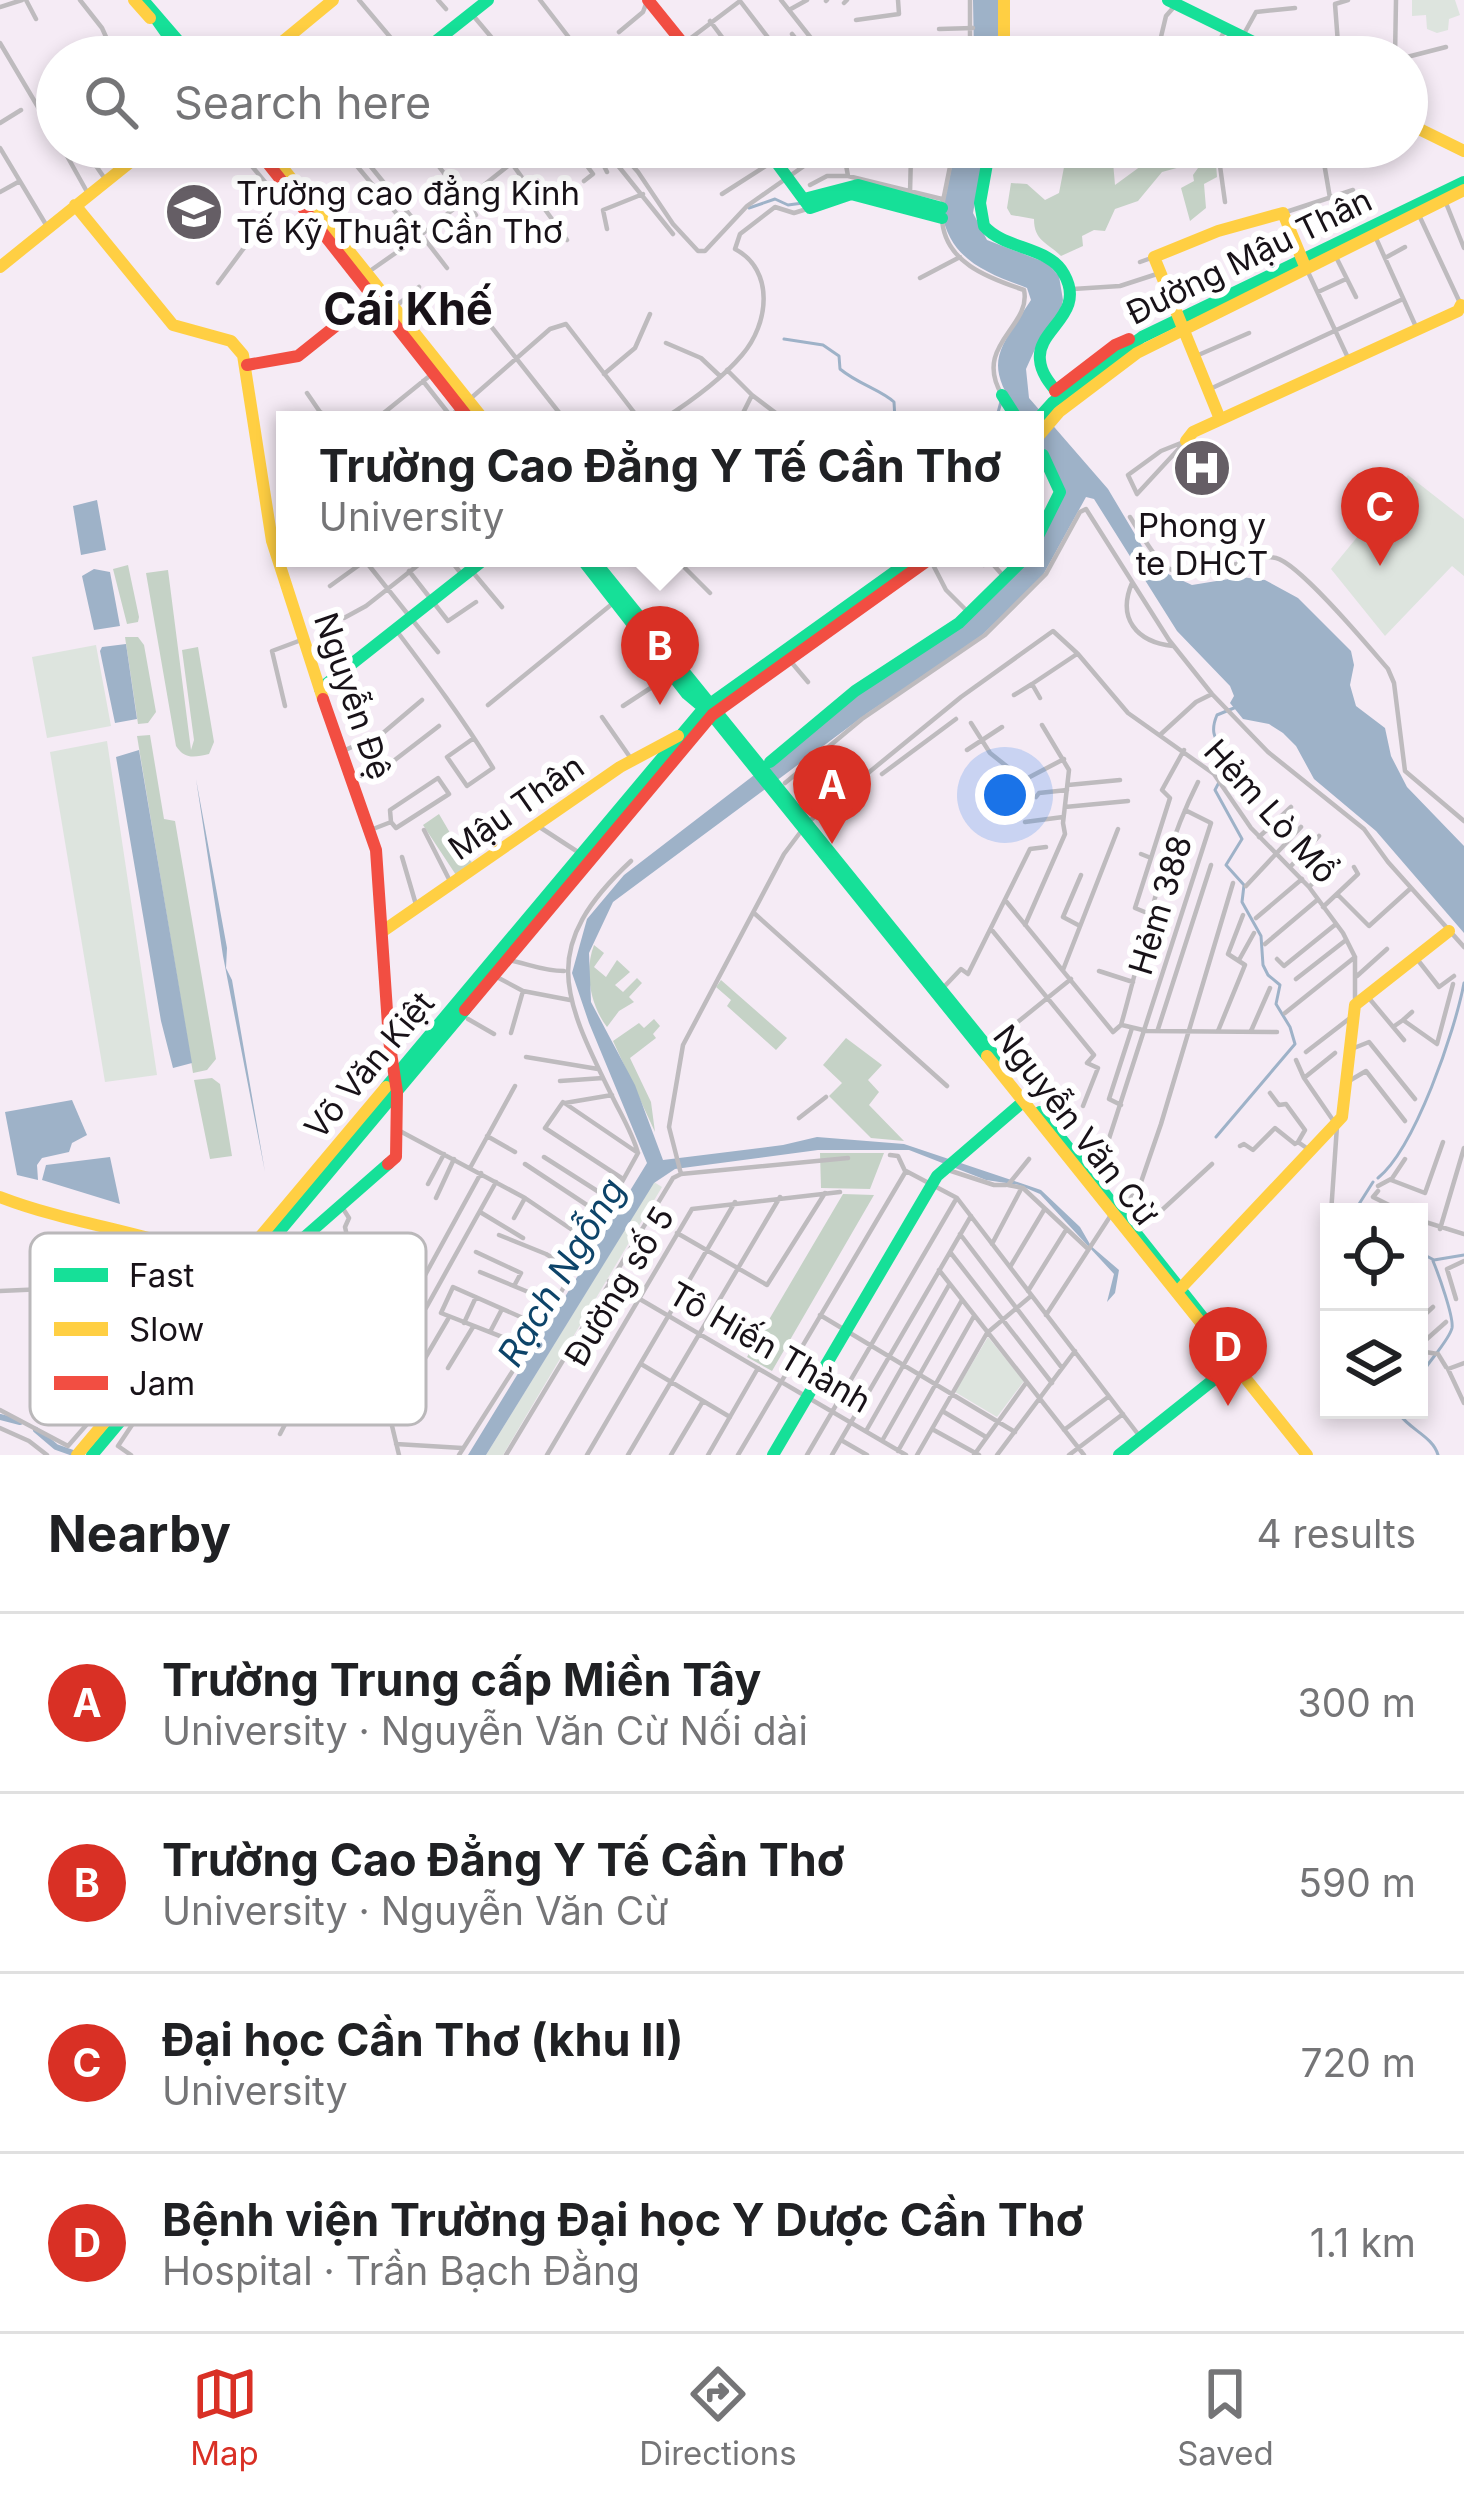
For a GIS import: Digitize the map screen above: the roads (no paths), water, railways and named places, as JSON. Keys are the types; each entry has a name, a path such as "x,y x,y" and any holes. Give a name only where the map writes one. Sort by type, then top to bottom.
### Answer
{"main road":[{"path":"290,36 334,0"},
{"path":"443,36 488,0"},
{"path":"649,0 675,36"},
{"path":"1004,0 1004,36"},
{"path":"1158,0 1175,3 1241,36"},
{"path":"144,2 169,36"},
{"path":"1175,3 1231,36"},
{"path":"161,24 172,36"},
{"path":"1428,130 1464,148"},
{"path":"0,266 122,168"},
{"path":"274,168 395,307 456,410"},
{"path":"276,168 427,377 456,410"},
{"path":"279,173 284,168"},
{"path":"986,168 982,223 995,238 1060,267 1069,288 1066,314 1038,350 1039,366 1055,391 1071,408 1139,358 1143,342 1115,344 1055,391"},
{"path":"782,170 808,198 851,187 880,200 942,208"},
{"name":"Đường Mậu Thân","path":"1304,263 1334,254 1464,186"},
{"name":"Đường Mậu Thân","path":"1126,353 1464,186"},
{"path":"74,206 173,325 231,341 247,364 298,356 372,297"},
{"path":"1220,419 1160,273 1147,260 1218,231 1282,213 1304,263"},
{"path":"1186,441 1220,419 1458,311 1461,305"},
{"path":"1044,412 1126,353"},
{"path":"1044,430 1126,353"},
{"name":"Nguyễn Đệ","path":"247,364 276,553"},
{"path":"1003,396 1012,411"},
{"path":"1044,463 1060,492 1044,524"},
{"name":"Nguyễn Đệ","path":"280,567 376,850 398,1130"},
{"path":"320,689 475,567"},
{"path":"589,567 671,674 711,709"},
{"path":"599,567 1026,1099 943,1168 773,1455"},
{"path":"711,709 902,567"},
{"path":"711,709 916,567"},
{"path":"770,763 854,691 969,614 1017,567"},
{"name":"Mậu Thân","path":"383,931 632,760 660,752 711,709"},
{"name":"Võ Văn Kiệt","path":"271,1233 495,976 711,709"},
{"name":"Võ Văn Kiệt","path":"269,1233 660,752"},
{"path":"1180,1289 1337,1126 1346,1108 1354,1009 1449,931"},
{"name":"Nguyễn Văn Cừ","path":"896,938 1116,1214 1137,1233 1235,1363"},
{"path":"388,1040 395,1055 414,1053"},
{"name":"Nguyễn Văn Cừ","path":"1026,1099 1310,1455"},
{"path":"311,1233 396,1157 398,1130"},
{"path":"0,1197 26,1209 136,1233"},
{"path":"1119,1455 1235,1363"},
{"name":"Võ Văn Kiệt","path":"77,1455 93,1447"}],"street":[{"path":"0,7 24,0 37,19"},
{"path":"80,0 104,36"},
{"path":"359,0 390,36"},
{"path":"438,0 446,9"},
{"path":"540,0 568,36"},
{"path":"619,32 643,12 649,0"},
{"path":"781,0 809,36"},
{"path":"789,10 807,0"},
{"path":"856,20 899,14 898,0"},
{"path":"970,0 973,36"},
{"path":"1337,36 1334,4 1348,0"},
{"path":"1395,36 1396,0"},
{"path":"698,36 710,21 740,1 767,36"},
{"path":"1161,36 1175,3"},
{"path":"1244,36 1256,12 1295,8"},
{"path":"471,13 490,36"},
{"path":"710,21 721,36"},
{"path":"939,29 973,28"},
{"path":"1221,36 1223,32"},
{"path":"0,43 36,104"},
{"path":"1428,51 1445,47"},
{"path":"0,123 21,110"},
{"path":"0,148 50,226"},
{"path":"75,168 90,194"},
{"path":"96,168 104,182"},
{"path":"253,168 270,188 279,173"},
{"path":"359,168 447,268"},
{"path":"372,168 418,226 416,234"},
{"path":"440,168 476,215"},
{"path":"367,273 505,168"},
{"path":"517,168 567,240"},
{"path":"589,168 600,180"},
{"path":"605,168 608,172"},
{"path":"620,168 674,234"},
{"path":"633,168 698,251 705,251 784,168"},
{"path":"722,194 786,168"},
{"path":"847,168 851,187"},
{"path":"901,201 908,168"},
{"path":"950,168 941,226 973,271 1024,290 1027,298 996,351 993,375 1003,396"},
{"path":"1220,168 1226,202"},
{"path":"1325,168 1330,198"},
{"path":"584,181 593,174"},
{"path":"0,192 20,182"},
{"path":"608,229 604,210 651,190"},
{"path":"1282,213 1353,190"},
{"path":"218,284 272,210 292,194"},
{"path":"674,411 720,376 751,342 763,304 761,275 735,249 740,234 765,212 775,207 794,213 808,198"},
{"path":"1445,200 1463,243"},
{"path":"1418,213 1461,305"},
{"path":"1374,234 1417,329"},
{"path":"1384,258 1405,247"},
{"path":"1334,254 1357,297"},
{"path":"920,278 960,257"},
{"path":"1304,263 1349,360"},
{"path":"1069,288 1120,286 1160,273"},
{"path":"1318,292 1346,278"},
{"path":"395,307 418,287"},
{"path":"1210,389 1403,299"},
{"path":"475,306 558,411"},
{"path":"604,374 634,348 650,314"},
{"path":"456,410 550,329 566,324 633,411"},
{"path":"1196,356 1249,333"},
{"path":"666,343 701,358 720,376"},
{"path":"726,369 773,411"},
{"path":"386,411 427,377"},
{"path":"307,394 319,411"},
{"path":"744,411 752,395"},
{"path":"1137,494 1186,441"},
{"path":"1144,503 1127,475 1161,451 1186,441"},
{"path":"785,783 862,719 986,635 1046,574 1082,510 1089,513 1173,646 1212,694 1268,752 1364,829 1463,946"},
{"path":"1130,517 1159,562 1171,572 1198,575 1259,557 1286,562 1388,669 1394,683 1405,771 1464,821"},
{"path":"330,586 355,567"},
{"path":"372,567 439,652"},
{"path":"344,618 415,567"},
{"path":"460,567 502,607"},
{"path":"684,567 710,593"},
{"path":"934,567 946,590 969,614"},
{"path":"997,567 1006,579"},
{"path":"410,571 449,622 476,602"},
{"path":"1132,583 1125,609 1128,621 1146,640 1173,646"},
{"path":"488,705 617,601"},
{"path":"396,630 474,738 494,770 467,786 447,757 474,738"},
{"path":"681,1172 669,1125 683,1045 804,824 1048,632 1061,637 1078,654 1014,695"},
{"path":"285,706 272,651 304,639"},
{"name":"Hẻm Lò Mổ","path":"1078,654 1129,713 1184,749 1224,785 1259,837 1323,907 1358,874 1354,867"},
{"path":"788,658 808,682"},
{"path":"623,706 671,674"},
{"path":"1032,684 1040,698"},
{"path":"1161,734 1212,694"},
{"path":"343,751 382,733 422,700"},
{"path":"602,717 632,760"},
{"path":"882,774 956,719"},
{"path":"971,723 980,741 1024,780 1064,759"},
{"path":"1025,925 1065,837 1068,787 1064,759 1042,725"},
{"path":"354,782 374,776 439,726"},
{"path":"967,750 1002,727"},
{"path":"1152,915 1135,908 1170,798 1162,790 1184,749"},
{"path":"438,778 449,794 396,828 391,822 390,810 438,778"},
{"path":"1036,797 1120,780"},
{"name":"Hẻm 388","path":"1070,979 1114,1032 1121,1025 1185,810 1198,782"},
{"path":"1065,807 1128,801"},
{"path":"1259,837 1291,807"},
{"name":"Hẻm 388","path":"1095,1182 1211,823 1185,810"},
{"path":"1025,822 1063,817"},
{"path":"370,830 391,822"},
{"path":"538,826 581,854"},
{"path":"1246,886 1301,827"},
{"path":"1063,970 1118,829"},
{"path":"424,830 452,885"},
{"path":"1290,867 1319,836"},
{"path":"942,989 961,969 968,974 1030,849 1046,847"},
{"path":"1141,854 1151,858"},
{"path":"1309,887 1340,856"},
{"path":"402,857 417,908"},
{"path":"631,861 590,903 577,928 566,971 570,1000 583,1034 638,1153"},
{"name":"Hẻm 388","path":"1158,1029 1211,865"},
{"path":"1080,926 1064,916 1081,875"},
{"path":"1256,918 1302,879"},
{"path":"1046,1315 1088,1246 1140,1185 1233,883"},
{"path":"1337,894 1370,926 1411,888"},
{"path":"1265,944 1318,899"},
{"path":"988,1046 1070,979 1005,900"},
{"path":"1306,1052 1354,1009 1355,957 1323,907"},
{"path":"754,913 947,1086"},
{"path":"1218,1030 1245,965 1228,952 1243,915"},
{"path":"1277,959 1284,966 1336,924"},
{"path":"991,929 1094,1055 1084,1065 1099,1066 1083,1106"},
{"path":"1239,960 1254,933"},
{"path":"1296,979 1346,940"},
{"path":"1357,976 1387,949"},
{"path":"1285,1013 1355,957"},
{"path":"1416,958 1442,986"},
{"path":"508,960 538,970 566,971"},
{"path":"1099,970 1133,982"},
{"path":"495,976 523,992 570,1000"},
{"path":"1442,986 1453,984"},
{"path":"1442,986 1453,984"},
{"path":"1402,1019 1437,1044 1453,984"},
{"path":"1250,1031 1270,988"},
{"path":"511,1033 523,992"},
{"path":"1368,997 1404,1040"},
{"path":"1393,1027 1412,1012"},
{"path":"468,1018 494,1034"},
{"path":"1121,1025 1147,1031 1277,1032"},
{"path":"1121,1105 1108,1100 1132,1028"},
{"path":"572,1038 583,1034"},
{"path":"1353,1048 1369,1042 1415,1099"},
{"path":"1304,1078 1335,1053"},
{"path":"526,1057 599,1069"},
{"path":"1296,1060 1337,1126 1332,1203"},
{"path":"1349,1081 1364,1070 1405,1121"},
{"path":"560,1081 603,1078"},
{"path":"470,1168 515,1086"},
{"path":"1270,1093 1280,1105 1286,1104 1305,1130 1298,1142"},
{"path":"612,1096 561,1102 545,1128 625,1180"},
{"path":"799,1118 826,1096"},
{"path":"565,1103 638,1153"},
{"path":"496,1121 504,1126"},
{"path":"1240,1146 1253,1150 1275,1128 1312,1152"},
{"path":"398,1130 525,1198 590,1242"},
{"path":"487,1136 515,1152"},
{"path":"1391,1179 1425,1193 1443,1142"},
{"path":"1440,1229 1464,1148"},
{"path":"395,1444 460,1452 555,1303 638,1153"},
{"path":"428,1184 444,1154"},
{"path":"890,1155 898,1156 906,1171 957,1198 1141,1438"},
{"path":"544,1157 613,1201"},
{"path":"506,1455 665,1186 681,1172 848,1158"},
{"path":"992,1244 1029,1159"},
{"path":"1386,1203 1373,1196 1406,1159"},
{"path":"436,1198 454,1160"},
{"path":"1137,1233 1212,1164"},
{"path":"525,1165 604,1217"},
{"path":"943,1168 994,1185 1019,1183"},
{"path":"738,1455 906,1171"},
{"path":"426,1274 481,1174"},
{"path":"426,1308 496,1182"},
{"path":"1019,1183 1088,1246"},
{"name":"Đường số 5","path":"548,1455 695,1207 840,1192"},
{"path":"677,1233 767,1286 824,1193"},
{"path":"628,1455 780,1197"},
{"path":"514,1218 525,1198"},
{"path":"807,1455 957,1198"},
{"path":"587,1455 735,1202"},
{"path":"342,1208 349,1219 346,1233"},
{"path":"1010,1267 1045,1210"},
{"path":"480,1212 523,1238"},
{"path":"832,1455 971,1215"},
{"path":"1428,1224 1464,1234"},
{"path":"117,1233 118,1228"},
{"path":"917,1455 987,1333 1030,1294 1066,1230"},
{"path":"960,1234 1062,1368"},
{"path":"500,1235 573,1270"},
{"path":"476,1252 521,1273 514,1286"},
{"path":"950,1252 1052,1384"},
{"path":"1456,1299 1447,1267 1464,1262"},
{"path":"939,1270 1084,1455"},
{"path":"480,1272 555,1303"},
{"name":"Tô Hiến Thành","path":"609,1281 906,1455"},
{"path":"866,1431 950,1284"},
{"path":"528,1347 441,1313 452,1287 541,1325"},
{"path":"0,1291 30,1290"},
{"path":"464,1323 476,1297"},
{"path":"882,1441 962,1300"},
{"path":"1428,1312 1433,1307"},
{"path":"490,1332 502,1308"},
{"path":"820,1315 1015,1432"},
{"path":"898,1450 974,1316"},
{"path":"426,1357 449,1317"},
{"path":"1428,1340 1447,1322"},
{"path":"448,1368 473,1326"},
{"path":"997,1455 1075,1351"},
{"path":"1428,1351 1435,1352 1448,1369 1464,1403"},
{"path":"1448,1369 1464,1363"},
{"path":"640,1364 730,1417"},
{"path":"708,1455 758,1368"},
{"path":"932,1429 976,1454 1026,1383"},
{"path":"1064,1430 1109,1396"},
{"path":"670,1455 703,1401"},
{"path":"0,1410 68,1446 86,1425"},
{"path":"943,1411 986,1437"},
{"path":"1069,1455 1123,1414"},
{"path":"131,1455 118,1446 133,1425"},
{"path":"280,1434 285,1425"},
{"path":"391,1425 398,1455"},
{"path":"0,1429 47,1455"},
{"path":"842,1440 868,1455"}],"water":[{"path":"973,0 998,0 999,36 974,36"},
{"path":"952,168 981,168 973,213 987,240 1047,263 1059,276 1060,312 1040,338 1026,369 1029,398 1040,411 1017,411 998,371 1002,347 1031,300 1027,288 972,262 953,242 942,213"},
{"path":"1044,415 1108,489 1155,568 1192,585 1241,577 1265,580 1298,598 1351,651 1350,685 1356,706 1385,728 1391,756 1407,787 1464,846 1464,933 1376,831 1314,779 1283,733 1269,724 1243,719 1230,703 1234,696 1230,686 1177,631 1094,499 1086,497 1042,577 973,644 869,712 613,902 589,953 591,1002 635,1085 663,1160 817,1137 904,1144 1041,1190 1119,1270 1115,1293 1107,1302 1114,1274 1040,1194 986,1180 909,1150 818,1150 675,1169 654,1183 486,1455 468,1455 647,1163 572,973 587,919 624,875 874,683 962,626 1021,567 1044,567 1044,533 1060,502"},
{"path":"97,500 106,550 81,555 73,506"},
{"path":"94,569 110,572 120,626 94,630 82,576"},
{"path":"126,644 137,719 115,723 100,651"},
{"path":"139,750 192,1063 173,1068 116,757"},
{"path":"196,779 227,948 226,968 232,980 265,1172 223,956"},
{"path":"72,1100 87,1135 72,1143 69,1152 42,1158 37,1165 38,1180 17,1175 5,1112"},
{"path":"110,1157 120,1204 42,1180 46,1165"}],"waterway":[{"path":"749,208 775,199 788,205 803,203"},
{"path":"784,339 823,345 839,356 840,369 894,402 894,411"},
{"path":"998,411 1002,398"},
{"path":"1216,1137 1295,1044 1276,1004 1280,985 1263,965 1261,936 1242,902 1244,885 1226,865 1242,839 1215,790 1225,763 1214,726 1217,715 1234,708"},
{"path":"1378,1178 1419,1116 1443,1058 1464,983"},
{"path":"1360,1203 1373,1182"},
{"path":"1428,1257 1464,1255"},
{"path":"1428,1365 1452,1328 1433,1261"},
{"path":"0,1417 20,1422"},
{"path":"1405,1419 1432,1443 1438,1455"},
{"path":"36,1430 56,1447 76,1454"}],"place":[{"name":"Trường cao đẳng Kinh Tế Kỹ Thuật Cần Thơ","path":"194,212"},
{"name":"Phong y te DHCT","path":"1202,468"},
{"name":"Đại học Cần Thơ (khu II)","path":"1380,566"},
{"name":"Trường Cao Đẳng Y Tế Cần Thơ","path":"660,705"},
{"name":"Trường Trung cấp Miền Tây","path":"832,844"},
{"name":"Bệnh viện Trường Đại học Y Dược Cần Thơ","path":"1228,1406"}],"district":[{"name":"Cái Khế","path":"408,309"}],"water label":[{"name":"Rạch Ngỗng","path":"561,1272"}]}
